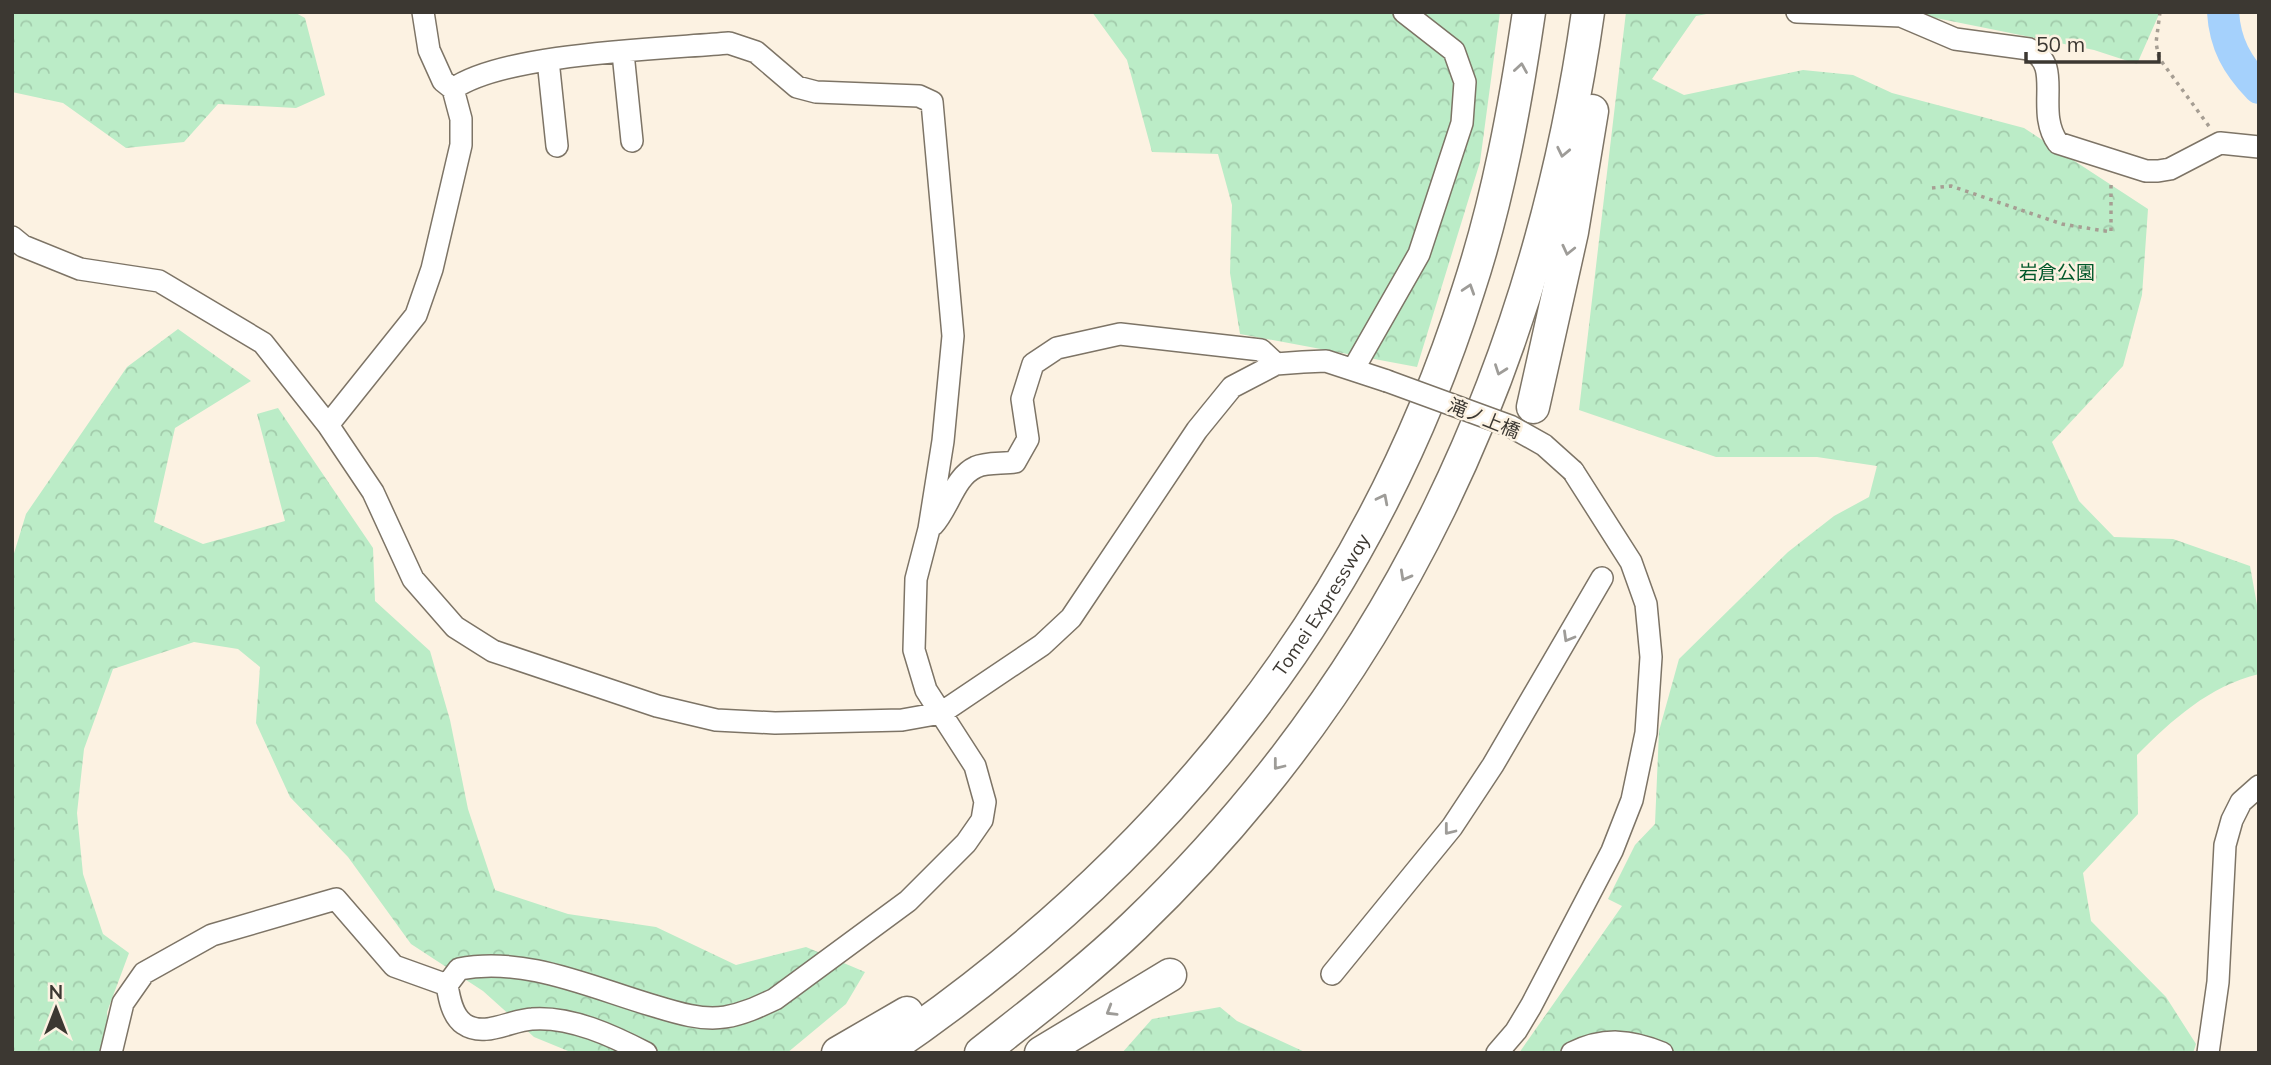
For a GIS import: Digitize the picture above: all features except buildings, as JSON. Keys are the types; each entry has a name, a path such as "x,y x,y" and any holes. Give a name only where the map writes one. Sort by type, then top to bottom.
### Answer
{"highway":[{"name":"Tomei Expressway","path":"883,1053 973,989 1032,942 1135,846 1240,724 1313,619 1385,495 1451,341 1495,198 1516,100 1530,12"},
{"path":"981,1053 1124,935 1216,841 1323,705 1393,598 1447,497 1496,382 1521,314 1550,212 1573,108 1588,12"},
{"path":"1533,407 1572,232 1590,130 1599,12"},
{"path":"838,1053 903,1016 1004,945 1060,898 1138,821 1313,619"},
{"path":"1041,1053 1170,975"}],"street":[{"path":"328,425 415,315 432,269 461,145 461,119 453,89 443,81 429,50 423,12"},
{"path":"1354,368 1419,254 1462,124 1465,82 1454,51 1404,12"},
{"path":"1797,12 1901,16 1955,39 2029,49 2039,54 2046,62 2047,120 2050,132 2058,143 2070,148 2158,171 2170,169 2220,143 2259,147"},
{"path":"453,89 467,79 548,60 729,43 756,52 797,87 816,92 919,96 932,102 953,336 943,441 929,529 916,579 914,650 926,690 975,766 985,802 982,820 966,842 908,901 775,999 751,1011 722,1018 679,1014 536,970 503,966 459,970 447,985 451,1005 463,1023 472,1027 482,1030 533,1018 583,1026 646,1053"},
{"path":"622,53 632,141"},
{"path":"548,60 556,146"},
{"path":"12,237 23,246 80,269 159,281 263,343 328,425 373,492 413,579 455,627 493,651 657,706 716,720 775,723 902,720 941,713 1042,645 1071,618 1214,405 1232,387 1276,364 1261,350 1120,334 1057,348 1033,364 1022,399 1028,439 1015,462 977,466 961,478 942,515 929,529"},
{"name":"滝ノ上橋","path":"1276,364 1326,361 1354,368 1510,426 1544,445 1573,471 1631,562 1646,604 1651,657 1646,733 1632,800 1612,851 1531,1006 1516,1031 1497,1053"},
{"path":"1332,974 1459,817 1493,765 1602,578"},
{"path":"2208,1053 2218,982 2225,845 2232,820 2241,802 2259,786"},
{"path":"111,1053 123,1003 144,973 212,935 336,900 394,967 447,985"},
{"path":"1572,1053 1586,1046 1621,1041 1637,1043 1662,1053"}],"path":[{"path":"2160,12 2156,43 2159,58 2220,143"},
{"path":"1932,188 1951,186 2062,225 2111,232 2111,179"}],"green space":[{"path":"12,12 294,12 305,18 325,95 296,108 218,104 184,142 126,148 63,103 12,92"},
{"path":"1092,12 1500,12 1480,162 1417,367 1240,334 1230,273 1232,205 1218,154 1152,152 1127,60"},
{"name":"岩倉公園","path":"1626,12 1717,12 1696,16 1652,79 1684,95 1803,70 1853,75 1892,93 2024,128 2148,209 2142,295 2123,366 2052,442 2079,501 2114,537 2173,539 2250,566 2259,616 2259,674 2224,687 2192,706 2137,755 2138,814 2083,873 2091,921 2166,997 2196,1044 2193,1053 1519,1053 1622,906 1608,899 1635,845 1655,824 1659,731 1679,659 1788,552 1834,516 1869,497 1877,466 1817,457 1716,457 1579,410"},
{"path":"1906,12 2160,12 2137,64 2094,50"},
{"path":"178,329 251,381 175,428 154,522 203,544 285,521 257,414 278,408 373,548 375,601 430,651 450,720 468,809 495,890 568,914 656,927 736,965 806,947 865,972 846,1004 787,1053 573,1053 534,1037 483,991 411,944 348,857 290,797 256,723 260,667 238,649 194,642 113,669 84,749 77,813 83,874 103,934 129,953 107,1012 109,1053 12,1053 12,560 26,514 127,367"},
{"path":"1220,1007 1237,1021 1307,1053 1122,1053 1152,1019"}],"waterway":[{"path":"2223,12 2229,44 2244,71 2259,88"}]}
